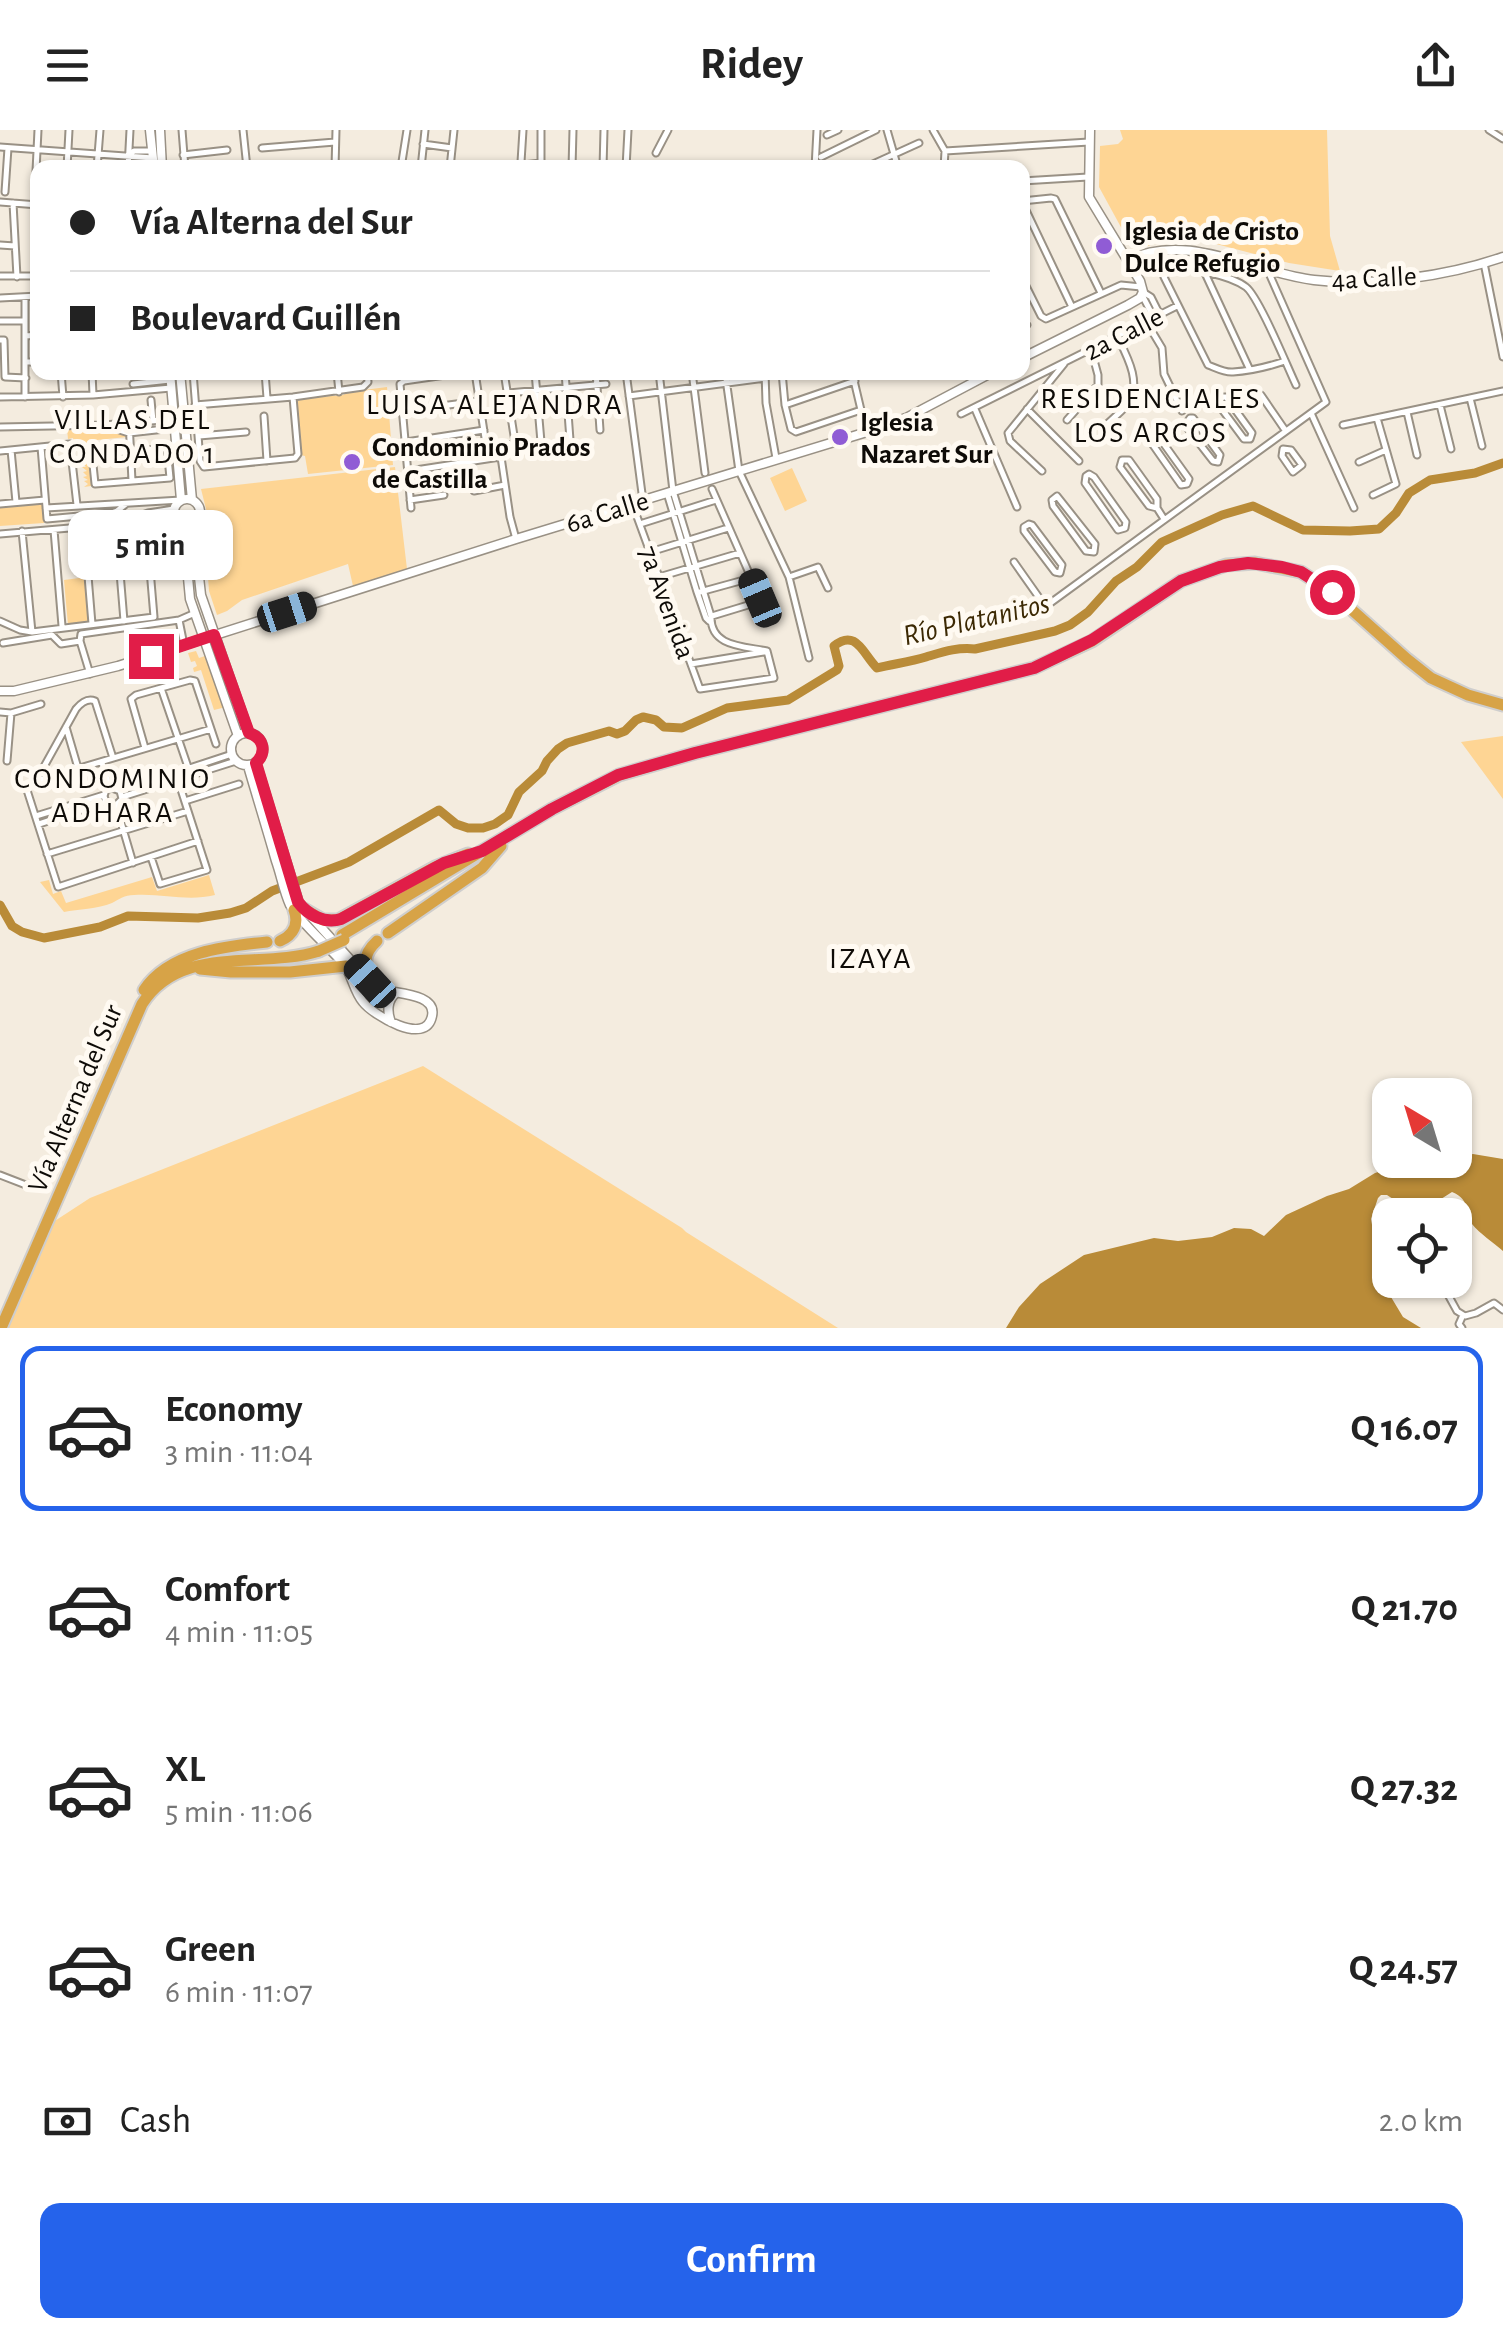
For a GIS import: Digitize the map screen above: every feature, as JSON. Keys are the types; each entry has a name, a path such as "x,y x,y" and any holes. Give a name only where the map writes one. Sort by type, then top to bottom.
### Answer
{"highway":[{"name":"Vía Alterna del Sur","path":"343,938 482,851 618,775 1025,670 1092,640 1172,586 1199,573 1234,564 1273,565 1301,572 1431,678 1503,707"},
{"name":"Vía Alterna del Sur","path":"1,1328 142,1004 171,975 216,963 280,960 343,938 561,809 631,776 1036,673 1079,654 1179,588 1212,574 1240,569 1280,572 1306,581 1336,599"},
{"path":"392,992 374,979 367,968 367,953 382,937 482,868 501,846"},
{"path":"296,904 323,920 338,920 444,863 482,851"},
{"path":"142,992 155,976 183,960 273,942 294,931 296,904"},
{"name":"Vía Alterna del Sur","path":"0,1316 142,992 168,970 191,961 318,948"},
{"path":"186,968 274,972 346,966"}],"main road":[{"path":"150,130 153,159"},
{"path":"160,130 162,160"},
{"path":"1030,354 1128,305 1143,291 1089,197 1090,130"},
{"name":"4a Calle","path":"1128,260 1174,248 1315,280 1357,282 1420,276 1503,256"},
{"path":"170,380 181,500 177,517 190,598 238,736"},
{"path":"181,380 192,500"},
{"name":"6a Calle","path":"0,691 90,674 894,423 977,380"},
{"path":"181,500 192,500 200,512 194,523 201,595 249,733"},
{"path":"177,517 194,523"},
{"path":"249,733 263,745 262,755 252,764 234,758 232,742 238,736 249,733"},
{"path":"252,764 296,904 346,966 364,1004 391,1022 419,1030 428,1024 433,1014 426,1000 374,986 296,904"},
{"path":"391,1022 388,1007 392,992"}],"street":[{"path":"37,160 38,130"},
{"path":"67,160 69,130"},
{"path":"98,160 100,130"},
{"path":"129,160 130,130"},
{"path":"182,130 184,160"},
{"path":"243,130 246,160"},
{"path":"335,160 336,130"},
{"path":"402,160 406,130"},
{"path":"421,160 425,130"},
{"path":"451,160 454,130"},
{"path":"520,160 523,130"},
{"path":"541,130 541,160"},
{"path":"572,160 573,130"},
{"path":"604,130 604,160"},
{"path":"626,160 628,130"},
{"path":"656,152 668,130"},
{"path":"815,160 817,130"},
{"path":"827,135 838,130"},
{"path":"821,157 875,130 887,131 896,160"},
{"path":"933,130 944,151 944,160"},
{"path":"1489,130 1503,139"},
{"path":"262,148 335,142"},
{"path":"944,151 1089,142"},
{"path":"423,144 452,148"},
{"path":"882,160 920,144"},
{"path":"4,192 4,148 129,155 134,151 153,159"},
{"path":"183,155 228,150"},
{"path":"1030,181 1088,177"},
{"path":"1030,201 1055,199 1101,293"},
{"path":"0,202 30,204"},
{"path":"12,203 18,276"},
{"path":"1030,218 1072,307"},
{"path":"0,245 15,246"},
{"path":"1484,263 1503,357"},
{"name":"2a Calle","path":"1030,380 1178,306 1164,277 1170,269 1182,268 1204,271 1246,286 1285,361"},
{"path":"1204,271 1249,368"},
{"path":"1038,612 1326,402 1268,271"},
{"path":"0,276 30,276"},
{"path":"1030,293 1044,319 1120,285 1150,296 1157,316"},
{"path":"0,298 30,297"},
{"path":"25,298 25,397"},
{"path":"1178,306 1208,366 1230,373 1285,361 1296,384"},
{"path":"0,321 25,321"},
{"path":"1146,322 1162,348 1164,374 1182,411"},
{"path":"26,336 30,336"},
{"path":"1104,428 1133,393 1132,366 1118,336"},
{"path":"0,340 4,340 5,377 26,378"},
{"path":"1067,420 1098,384 1091,349"},
{"path":"1042,471 1008,436 1066,362"},
{"path":"62,380 64,396"},
{"path":"92,380 93,396"},
{"path":"133,380 134,388"},
{"path":"0,397 93,396 170,380"},
{"path":"193,380 204,467 296,457 293,396"},
{"path":"266,380 268,398"},
{"path":"338,380 339,392"},
{"path":"195,405 339,392 365,386 368,380"},
{"path":"411,508 400,386 415,380"},
{"path":"476,380 488,458"},
{"path":"505,380 514,442 502,450 501,457 516,539"},
{"path":"536,380 540,442"},
{"path":"566,380 570,440"},
{"path":"596,380 600,430"},
{"path":"627,380 643,500"},
{"path":"660,380 670,492 716,636 725,643 767,651"},
{"path":"693,380 705,472"},
{"path":"727,380 740,471 788,577 808,658"},
{"path":"629,396 741,380"},
{"path":"765,380 777,460"},
{"path":"784,380 785,405 792,432 861,410 855,382 785,405"},
{"name":"2a Calle","path":"961,414 1030,380"},
{"path":"507,392 606,384"},
{"path":"1343,426 1503,393"},
{"path":"1261,395 1286,430"},
{"path":"1250,439 1252,433 1226,397 1220,398 1218,404 1244,439 1250,439 1260,450"},
{"path":"1470,398 1482,446"},
{"path":"152,400 154,430"},
{"path":"403,411 479,401"},
{"path":"1440,404 1451,449"},
{"path":"975,407 1017,507"},
{"path":"1026,409 1079,461"},
{"path":"1407,412 1418,455"},
{"path":"1311,413 1354,508"},
{"path":"264,416 267,461"},
{"path":"1218,462 1220,455 1193,418 1187,420 1185,425 1228,474"},
{"path":"1373,495 1396,484 1377,418"},
{"path":"0,428 129,421 174,423"},
{"path":"129,421 132,481"},
{"path":"104,425 129,433 174,423"},
{"path":"406,442 484,430"},
{"path":"198,436 246,432"},
{"path":"1275,438 1302,465 1293,472 1282,456 1284,449"},
{"path":"1161,440 1189,479 1187,484 1181,485 1154,446 1156,441 1161,440"},
{"path":"0,451 70,444 77,506"},
{"path":"42,446 47,519 111,513 126,504"},
{"path":"167,448 170,478 132,481 95,484 92,455 167,448"},
{"path":"11,450 16,502"},
{"path":"1359,462 1386,450"},
{"path":"409,471 501,457"},
{"path":"1157,508 1148,506 1120,466 1122,460 1129,460 1157,499 1164,520"},
{"path":"1125,528 1118,530 1085,483 1086,476 1092,474 1126,522 1125,528 1134,542"},
{"path":"1187,484 1196,497"},
{"path":"474,491 506,486"},
{"path":"709,618 760,598 712,489"},
{"path":"410,500 444,496"},
{"path":"1094,552 1095,544 1057,496 1052,500 1053,506 1086,551 1094,552 1104,564"},
{"path":"0,504 77,506 181,500"},
{"path":"640,524 716,500"},
{"name":"7a Avenida","path":"636,514 700,689 774,678 767,651"},
{"path":"0,534 84,528 158,515 177,517"},
{"path":"128,521 146,522 158,515"},
{"path":"0,622 32,632 154,617 146,522"},
{"path":"116,524 124,621"},
{"path":"1060,573 1062,565 1032,525 1026,525 1024,531 1054,572 1060,573 1072,587"},
{"path":"84,528 92,624"},
{"path":"650,552 728,528"},
{"path":"54,530 62,627"},
{"path":"22,532 32,632"},
{"path":"659,578 740,553"},
{"path":"1014,562 1045,606"},
{"path":"788,577 818,567 828,588"},
{"path":"700,592 752,578"},
{"path":"90,674 81,634 178,620 195,613"},
{"path":"178,620 184,645"},
{"path":"3,643 52,635 62,644 80,640"},
{"path":"691,664 767,651"},
{"path":"145,748 130,701 134,696 186,680 195,681 216,744"},
{"path":"161,688 190,773"},
{"path":"36,781 82,702 96,701 113,758"},
{"path":"0,712 12,713 41,704"},
{"path":"7,762 12,713"},
{"path":"66,728 79,769"},
{"path":"198,841 58,887 26,787 211,729"},
{"path":"110,788 121,794 234,758"},
{"path":"37,820 105,799 110,788 102,762"},
{"path":"151,857 160,884 207,870 177,777"},
{"path":"185,801 239,784"},
{"path":"121,794 116,805 133,863"},
{"path":"105,799 116,805"},
{"path":"47,854 188,811"},
{"path":"0,1176 31,1187"},
{"path":"1450,1298 1463,1315 1476,1314 1494,1303 1503,1310"},
{"path":"1462,1328 1459,1324 1463,1315"}],"shaded area":[{"path":"1120,130 1327,130 1330,236 1340,271 1289,263 1197,239 1172,237 1134,251 1099,187 1100,146 1118,144 1123,139"},
{"name":"Condominio Prados de Castilla","path":"387,387 393,465 308,474 305,456 300,455 296,399"},
{"name":"VILLAS DEL CONDADO 1","path":"98,428 127,437 87,441 91,486 84,487 88,480 83,477 87,476 82,467 86,467 82,463 86,460 82,460 85,451 80,445 84,444 68,439 67,429"},
{"path":"395,467 407,569 353,586 348,564 242,600 217,615 209,591 204,521 207,513 201,489"},
{"path":"792,468 807,501 785,511 770,478"},
{"path":"43,504 44,523 0,526 0,508"},
{"path":"87,577 91,623 68,625 64,580"},
{"path":"196,651 199,658 208,655 226,707 214,710 201,670 194,672 197,666 188,653"},
{"path":"1503,736 1503,799 1461,742"},
{"path":"209,875 215,895 131,895 101,907 64,912 40,882 49,880 53,894 61,891 66,903 152,877 157,891"},
{"path":"423,1066 838,1328 3,1328 44,1228 90,1198"},
{"path":"1472,1154 1503,1159 1503,1251 1472,1224 1472,1198 1461,1198 1452,1192 1443,1198 1381,1195 1372,1198 1372,1298 1392,1298 1403,1317 1421,1328 1006,1328 1040,1284 1084,1255 1154,1238 1178,1241 1212,1237 1234,1228 1251,1229 1264,1236 1286,1215 1349,1189 1372,1175 1372,1178 1472,1178"}],"waterway":[{"name":"Río Platanitos","path":"0,905 12,926 44,938 100,927 128,916 198,918 230,913 272,891 349,862 439,810 468,828 495,824 508,815 519,792 567,743 609,731 617,734 643,717 664,727 682,728 727,708 788,700 837,670 834,646 842,641 854,641 877,668 1055,631 1088,612 1116,581 1162,542 1222,515 1253,506 1303,530 1379,529 1409,493 1430,480 1475,473 1503,463"}],"place":[{"name":"Iglesia de Cristo Dulce Refugio","path":"1104,246"},
{"name":"Iglesia Nazaret Sur","path":"840,437"},
{"name":"Condominio Prados de Castilla","path":"352,462"}],"district":[{"name":"LUISA ALEJANDRA","path":"495,404"},
{"name":"RESIDENCIALES LOS ARCOS","path":"1151,415"},
{"name":"VILLAS DEL CONDADO 1","path":"133,436"},
{"name":"CONDOMINIO ADHARA","path":"113,795"},
{"name":"IZAYA","path":"871,958"}],"route":[{"path":"151,656 214,635 249,733 263,745 256,763 298,902 330,922 444,863 482,851 618,775 1034,668 1087,644 1172,586 1199,573 1234,564 1273,565 1301,572 1332,592"}]}
